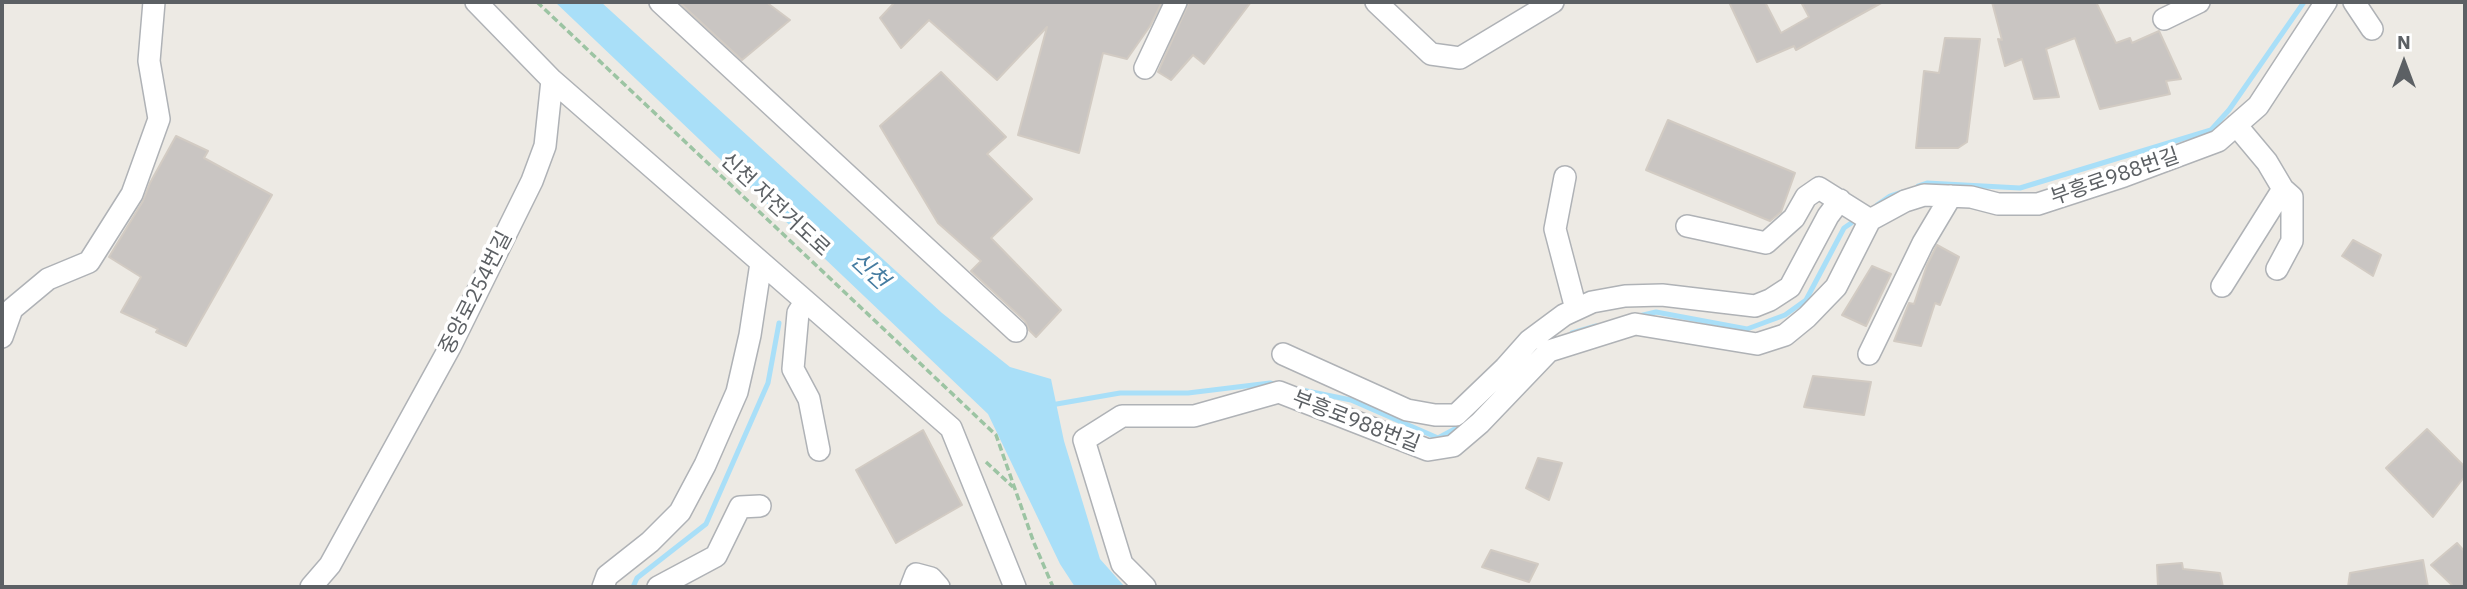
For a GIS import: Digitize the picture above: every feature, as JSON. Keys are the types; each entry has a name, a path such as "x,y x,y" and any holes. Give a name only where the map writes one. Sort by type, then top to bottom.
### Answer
{"street":[{"path":"2,337 12,309 48,279 89,262 132,194 159,119 149,61 154,2"},
{"path":"476,2 552,80 951,428 1015,587"},
{"path":"660,2 1016,331"},
{"path":"1145,68 1176,2"},
{"path":"1376,2 1431,54 1460,58 1553,2"},
{"path":"2164,19 2199,2"},
{"name":"부흥로988번길","path":"1145,587 1122,564 1084,440 1122,416 1194,416 1279,392 1428,450 1453,446 1480,423 1549,351 1635,324 1756,344 1785,335 1836,287 1870,220 1905,201 1924,194 1971,197 1998,204 2038,204 2218,141 2258,106 2326,2"},
{"path":"2354,2 2372,29"},
{"name":"중앙로254번길","path":"311,587 330,565 450,347 532,181 544,146 552,80"},
{"path":"2236,125 2267,162 2283,189 2292,197 2292,241 2277,269"},
{"path":"1565,177 1555,229 1576,309"},
{"path":"1687,226 1766,243 1794,218 1806,197 1819,188 1870,220"},
{"path":"2222,286 2283,189"},
{"path":"1869,354 1923,243 1951,196"},
{"path":"1283,354 1407,410 1434,415 1456,415 1529,341 1564,315 1592,302 1625,296 1662,295 1755,306 1770,300 1790,286 1828,216 1840,200"},
{"path":"603,587 607,576 650,542 680,512 705,465 737,391 750,335 761,263"},
{"path":"806,302 798,313 793,369 809,399 818,450"},
{"path":"658,587 716,556 740,507 760,506"},
{"path":"911,587 916,574 931,578 939,587"}],"path":[{"name":"신천 자전거도로","path":"537,2 996,435 1034,543 1053,587"}],"water":[{"name":"신천","path":"555,2 601,2 942,313 1010,367 1051,379 1064,441 1100,559 1125,587 1075,587 1060,564 988,414"}],"building":[{"path":"679,2 766,2 790,20 742,60"},
{"path":"895,2 1162,2 1150,26 1127,59 1103,53 1079,153 1018,135 1047,27 997,80 929,20 901,48 880,18"},
{"path":"1189,2 1251,2 1204,64 1193,55 1171,80 1158,72"},
{"path":"1729,2 1765,2 1781,33 1809,17 1801,2 1883,2 1796,50 1794,46 1757,62"},
{"path":"1992,2 2096,2 2116,43 2130,38 2132,43 2159,31 2181,79 2166,81 2170,94 2100,109 2075,38 2046,49 2059,97 2034,99 2022,59 2005,66 1998,39 2002,40"},
{"path":"1945,38 1980,39 1967,142 1958,148 1916,148 1924,71 1939,73"},
{"path":"941,72 1006,137 987,154 1032,199 991,238 1061,310 1036,337 1025,321 971,271 981,261 938,223 880,126"},
{"path":"1668,120 1795,173 1781,212 1770,221 1646,170"},
{"path":"176,136 208,151 204,158 272,195 186,346 121,312 141,277 109,257 143,201"},
{"path":"2353,240 2381,255 2373,276 2342,256"},
{"path":"1937,245 1959,257 1940,305 1935,303 1921,346 1894,341 1909,303 1914,304"},
{"path":"1872,266 1891,274 1866,326 1842,315"},
{"path":"1813,376 1871,382 1864,415 1804,407"},
{"path":"2427,429 2465,467 2465,476 2433,517 2386,468"},
{"path":"923,430 962,505 896,543 856,470"},
{"path":"1538,458 1562,463 1549,500 1526,488"},
{"path":"2457,543 2465,552 2465,587 2454,587 2431,565"},
{"path":"1491,550 1538,564 1529,582 1482,567"},
{"path":"2423,560 2428,587 2348,587 2350,573"},
{"path":"2182,563 2183,569 2220,573 2223,587 2158,587 2157,565"}],"waterway":[{"path":"1918,186 1927,183 2020,188 2211,130 2229,110 2304,2"},
{"path":"1877,205 1902,192"},
{"path":"1639,316 1656,312 1747,329 1785,315 1806,300 1844,228 1857,219"},
{"path":"633,587 637,578 706,524 768,383 779,323"},
{"path":"1572,333 1596,326"},
{"path":"1051,405 1120,393 1188,393 1270,383 1277,385"},
{"path":"1297,389 1351,400 1438,438 1464,424"}]}
